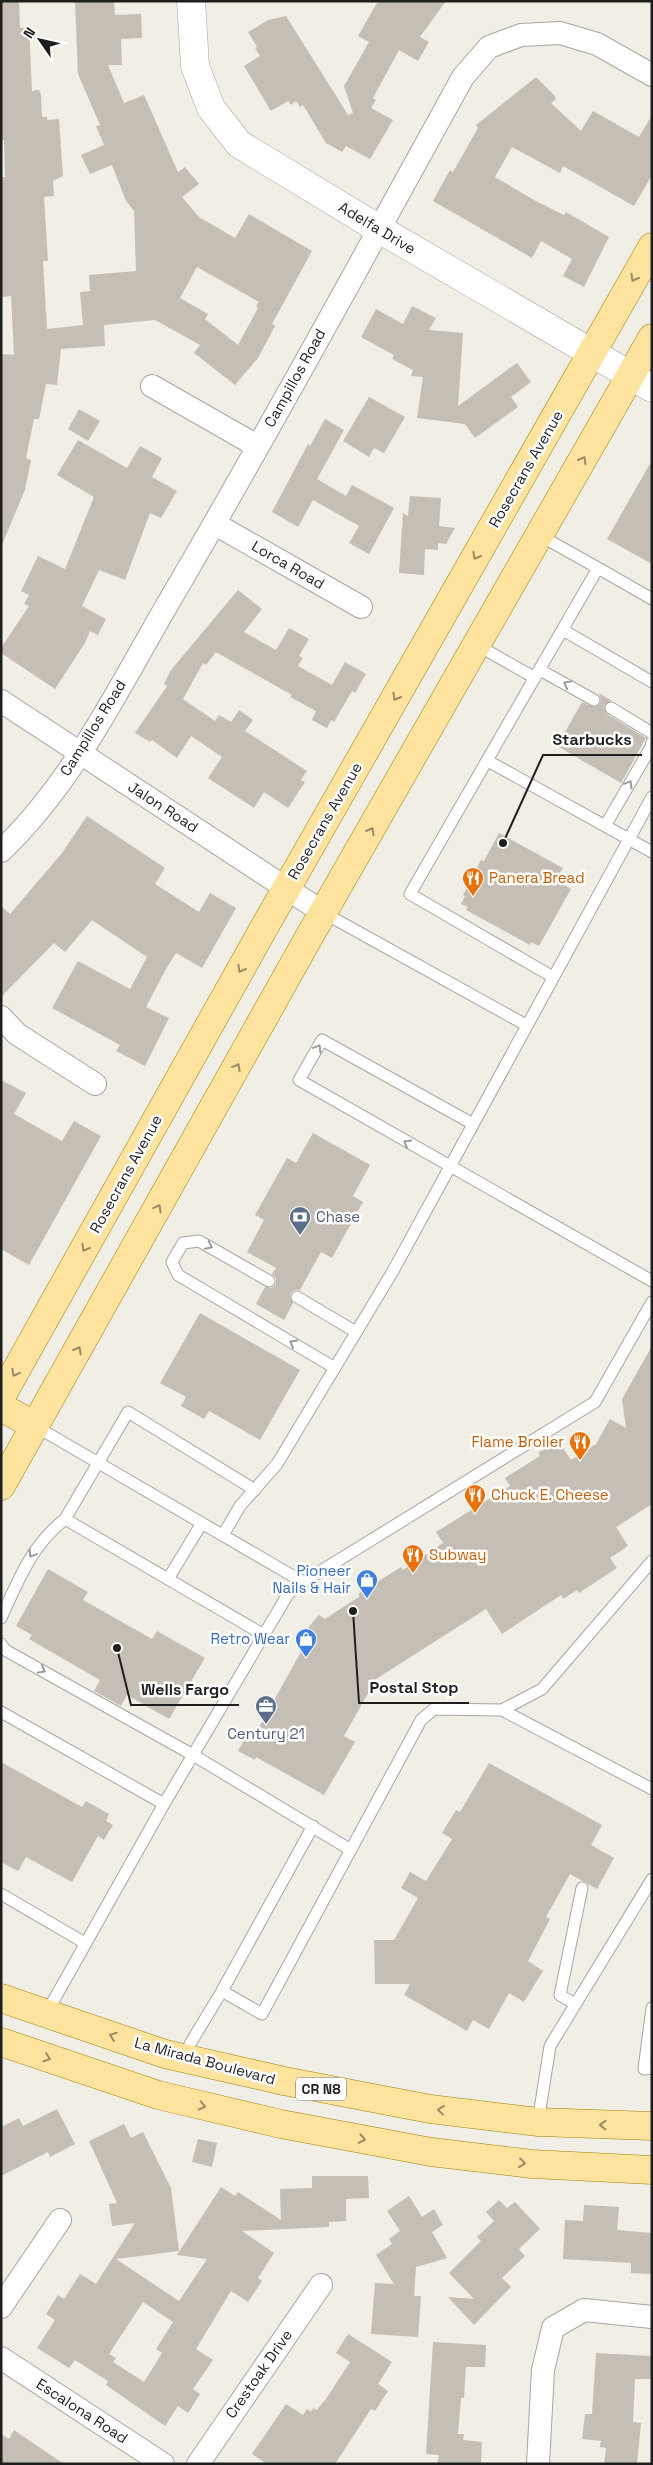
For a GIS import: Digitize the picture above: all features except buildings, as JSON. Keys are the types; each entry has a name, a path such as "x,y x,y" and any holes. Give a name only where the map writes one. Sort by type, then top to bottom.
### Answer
{"main road":[{"name":"Rosecrans Avenue","path":"1,1397 287,888 652,247"},
{"path":"1,1486 539,536 641,382 652,338"},
{"path":"1,1407 35,1426"},
{"name":"La Mirada Boulevard","path":"1,1998 185,2059 284,2082 430,2109 538,2122 652,2126"},
{"path":"1,2042 158,2095 281,2124 440,2153 532,2164 652,2170"}],"street":[{"name":"Adelfa Drive","path":"191,1 195,66 211,108 239,144 379,229 641,382"},
{"name":"Campillos Road","path":"1,851 24,830 80,753 215,524 463,77 489,47 521,35 560,33 597,44 652,75"},
{"path":"152,386 257,446"},
{"name":"Lorca Road","path":"215,524 361,607"},
{"name":"Jalon Road","path":"1,701 324,913"},
{"path":"1,1017 17,1034 95,1084"},
{"path":"1,2307 60,2220"},
{"name":"Crestoak Drive","path":"198,2464 321,2285"},
{"path":"538,2464 543,2370 553,2328 584,2310 652,2317"},
{"name":"Escalona Road","path":"1,2358 163,2464"}],"lane":[{"path":"539,536 652,599"},
{"path":"553,977 410,894 598,568"},
{"path":"562,630 652,682"},
{"path":"477,644 594,700"},
{"path":"611,708 652,733"},
{"path":"604,826 651,748 652,742"},
{"path":"488,760 652,852"},
{"path":"223,1535 240,1506 277,1464 356,1332 449,1168 652,797"},
{"path":"324,913 526,1025"},
{"path":"473,1124 322,1040 299,1080 449,1168 652,1281"},
{"path":"269,1281 199,1241 183,1243 172,1262 178,1275 335,1368"},
{"path":"296,1297 356,1332"},
{"path":"46,2014 164,1804 288,1594 303,1582 595,1402 652,1302"},
{"path":"1,1618 32,1552 51,1530 65,1519 128,1412 255,1490"},
{"path":"35,1426 303,1582"},
{"path":"65,1519 264,1635"},
{"path":"168,1579 202,1523"},
{"path":"502,1710 542,1690 652,1561"},
{"path":"1,1644 5,1650 193,1754 351,1850"},
{"path":"222,1991 262,2014 421,1720 434,1708 502,1710 652,1790"},
{"path":"1,1712 164,1804"},
{"path":"185,2059 190,2044 222,1991 312,1826"},
{"path":"538,2122 550,2046 652,1879"},
{"path":"575,2004 560,1995 582,1888"},
{"path":"1,1894 85,1943"},
{"path":"652,2008 644,2069 652,2068"}],"place":[{"name":"Starbucks","path":"503,843"},
{"name":"Panera Bread","path":"473,897"},
{"name":"Chase","path":"300,1236"},
{"name":"Flame Broiler","path":"580,1461"},
{"name":"Chuck E. Cheese","path":"475,1514"},
{"name":"Subway","path":"413,1574"},
{"name":"Pioneer Nails & Hair","path":"367,1599"},
{"name":"Postal Stop","path":"353,1611"},
{"name":"Wells Fargo","path":"117,1648"},
{"name":"Retro Wear","path":"306,1658"},
{"name":"Century 21","path":"266,1725"}]}
